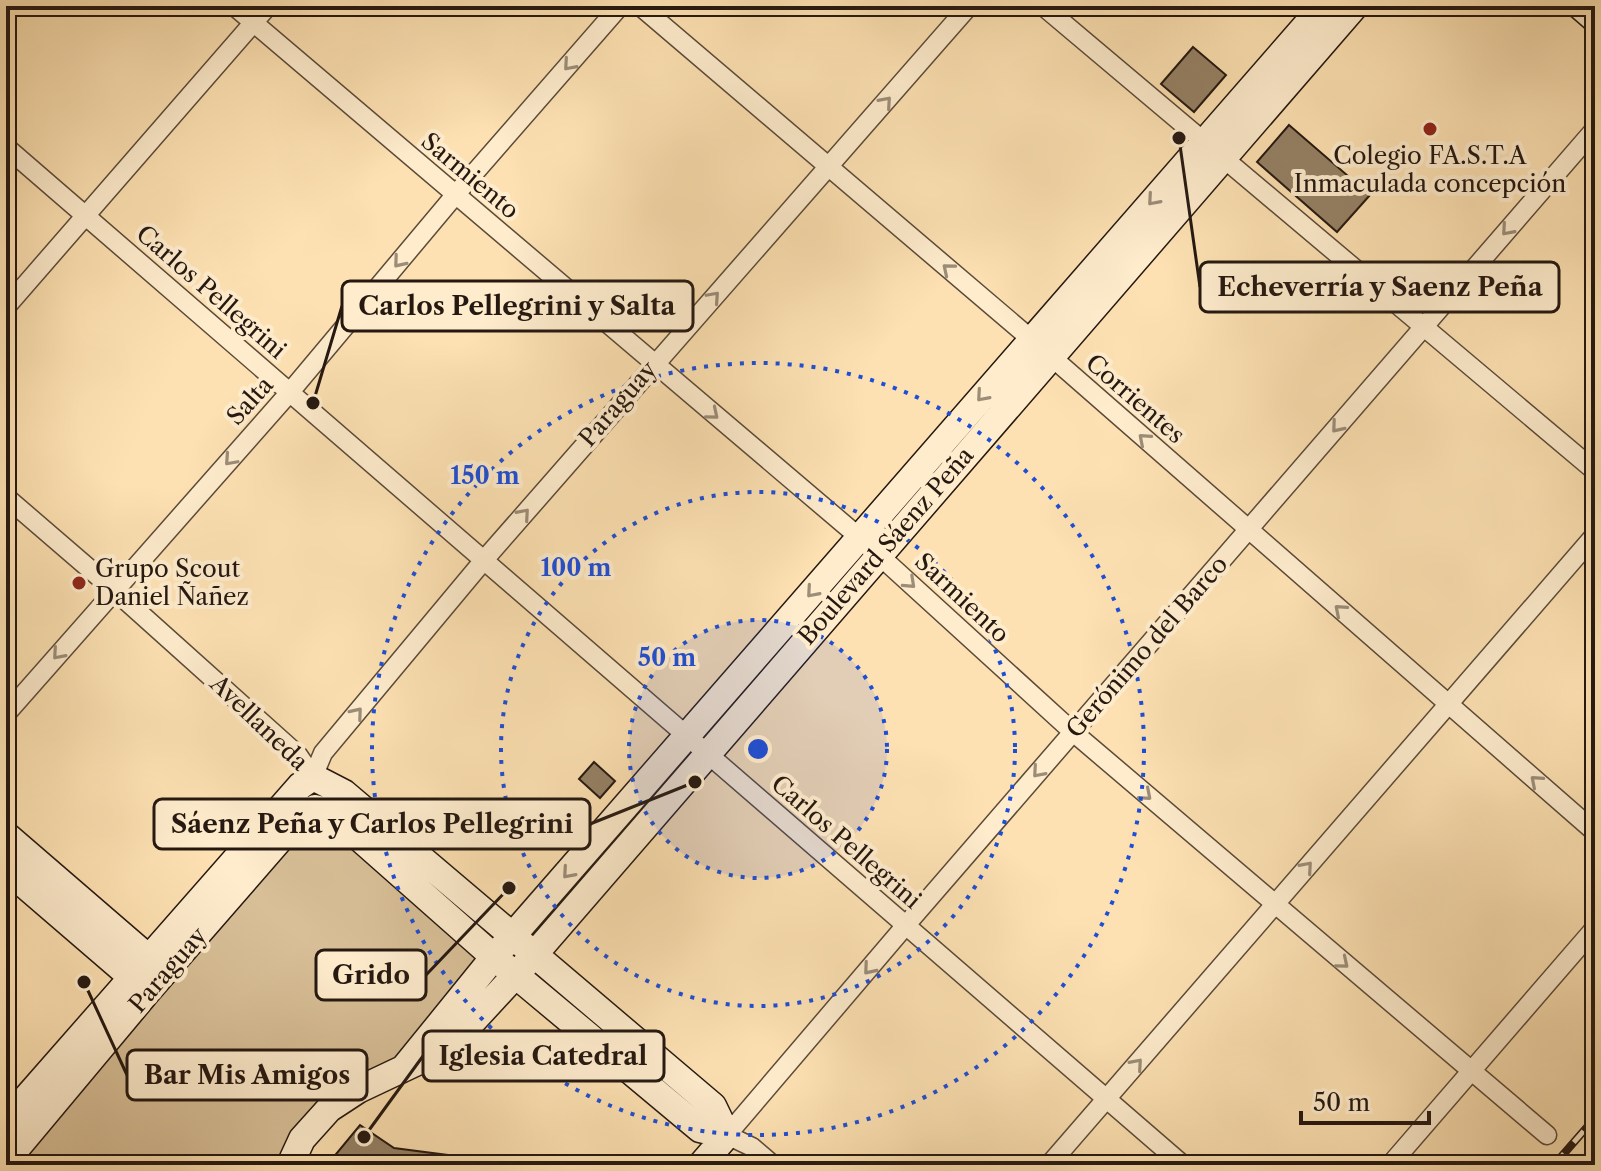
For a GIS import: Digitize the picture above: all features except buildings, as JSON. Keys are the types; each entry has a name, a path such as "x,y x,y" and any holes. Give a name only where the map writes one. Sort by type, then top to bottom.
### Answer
{"main road":[{"name":"Boulevard Sáenz Peña","path":"1214,150 1323,6"},
{"name":"Boulevard Sáenz Peña","path":"403,1069 494,957 688,736 869,546 1214,150 1355,6"},
{"path":"1580,6 1595,19"},
{"name":"Boulevard Sáenz Peña","path":"290,1165 302,1139 329,1109 358,1090 449,1047 708,754 869,546"},
{"path":"313,777 315,808"},
{"name":"Avellaneda","path":"313,777 344,793 512,937 524,965 700,1129 727,1135"},
{"name":"Paraguay","path":"6,1161 148,975 300,786 313,777"},
{"name":"Avellaneda","path":"315,808 330,812 494,957 524,965"},
{"name":"Paraguay","path":"6,1121 295,822 315,808"},
{"path":"6,835 148,975"},
{"path":"6,869 148,975"},
{"name":"Gerónimo del Barco","path":"701,1165 727,1135"}],"street":[{"name":"Sarmiento","path":"234,6 869,546 1073,732 1547,1135"},
{"path":"6,307 268,6"},
{"name":"Salta","path":"6,714 290,392 456,194 620,6"},
{"name":"Corrientes","path":"640,6 1040,348 1595,832"},
{"name":"Paraguay","path":"313,777 323,753 484,560 969,6"},
{"path":"1043,6 1595,471"},
{"name":"Gerónimo del Barco","path":"727,1135 1595,129"},
{"name":"Carlos Pellegrini","path":"6,147 1183,1165"},
{"name":"Avellaneda","path":"6,497 298,755 313,777"},
{"path":"1049,1165 1595,535"},
{"path":"1390,1165 1595,928"},
{"name":"Avellaneda","path":"727,1135 752,1147 773,1165"}],"shaded area":[{"path":"315,808 494,957 427,1037 358,1090 290,1165 6,1165"}],"railway":[{"path":"1554,1165 1595,1118"}],"place":[{"name":"Colegio FA.S.T.A Inmaculada concepción","path":"1430,129"},
{"name":"Echeverría y Saenz Peña","path":"1179,138"},
{"name":"Carlos Pellegrini y Salta","path":"313,403"},
{"name":"Grupo Scout Daniel Ñañez","path":"79,583"},
{"name":"Sáenz Peña y Carlos Pellegrini","path":"695,782"},
{"name":"Grido","path":"509,888"},
{"name":"Bar Mis Amigos","path":"84,982"},
{"name":"Iglesia Catedral","path":"364,1137"}]}
